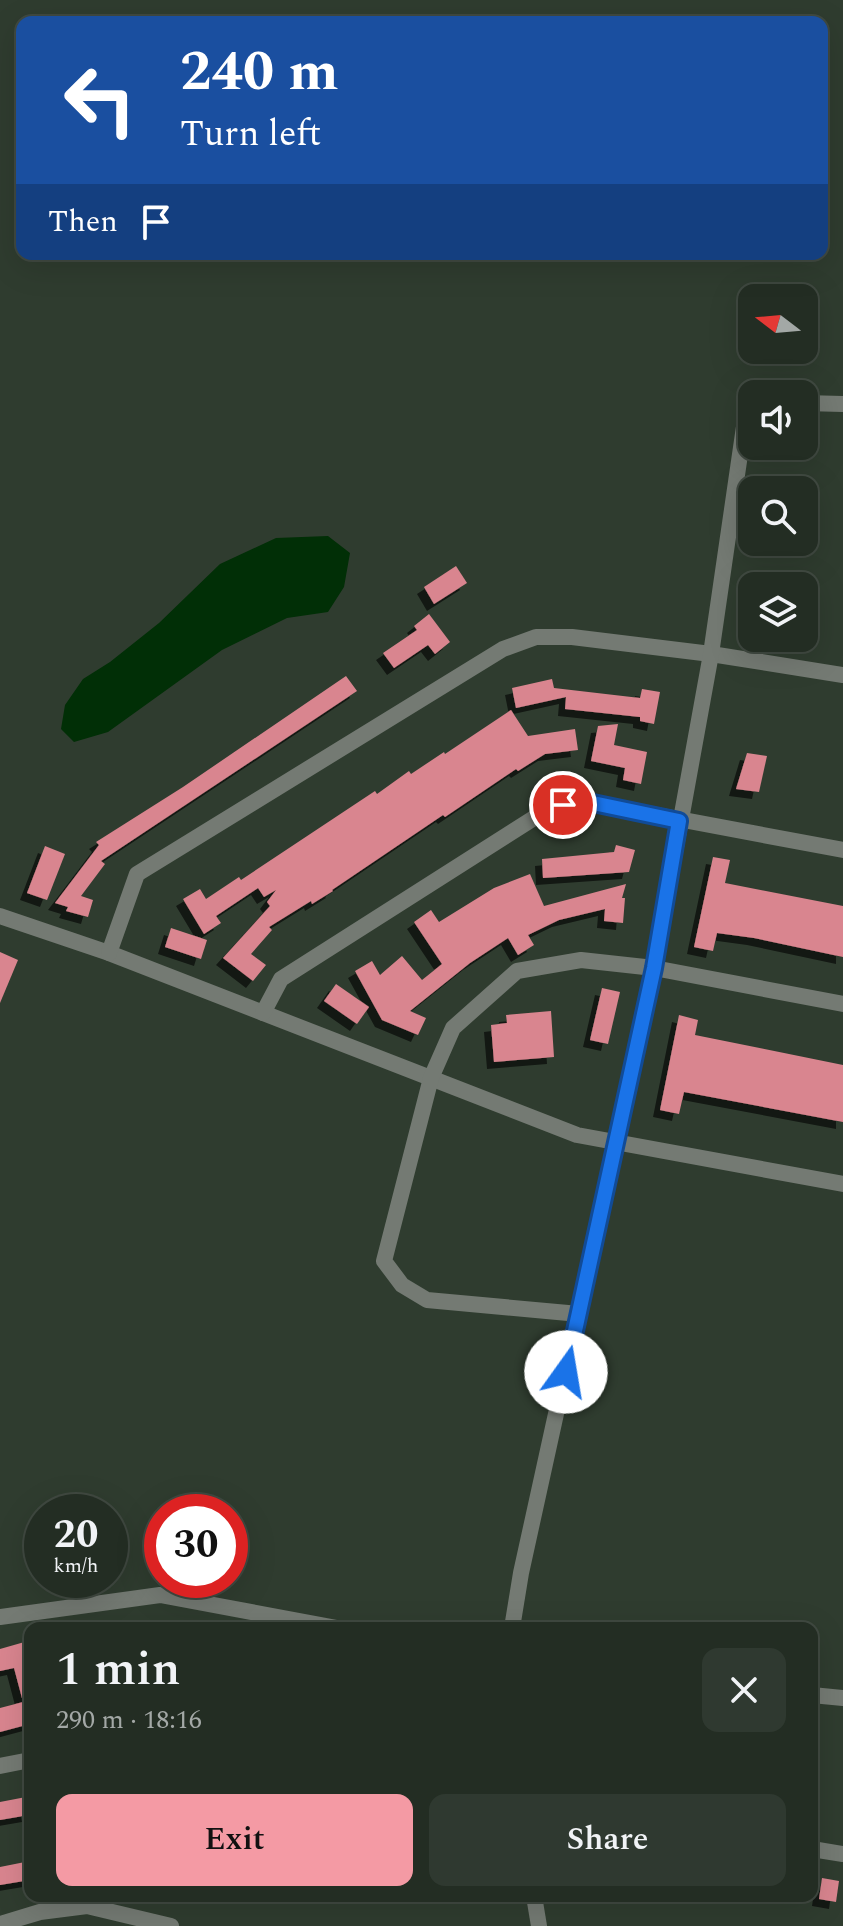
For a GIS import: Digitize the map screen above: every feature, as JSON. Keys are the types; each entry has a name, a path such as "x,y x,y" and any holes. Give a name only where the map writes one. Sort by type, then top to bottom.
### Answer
{"street":[{"path":"818,403 843,404"},
{"path":"513,1622 521,1573 654,968 711,654 739,460"},
{"path":"109,953 137,874 503,649 536,637 572,637 711,654 843,675"},
{"path":"263,1013 281,979 534,818 563,805 593,803 843,850"},
{"path":"0,916 109,953 577,1135 843,1184"},
{"path":"579,1314 427,1300 402,1285 384,1261 431,1078 453,1028 517,971 581,960 654,968 843,1004"},
{"path":"0,1617 160,1595 305,1622"},
{"path":"818,1696 843,1698"},
{"path":"0,1766 24,1761"},
{"path":"818,1850 843,1854"},
{"path":"535,1902 539,1926"},
{"path":"0,1924 40,1912 87,1906 171,1926"}],"shaded area":[{"path":"328,536 350,553 344,587 328,612 287,618 222,650 108,732 74,742 61,729 65,705 83,679 159,623 220,564 276,538"}],"building":[{"path":"456,566 467,583 434,604 424,587"},
{"path":"429,614 450,642 435,654 428,645 394,668 383,653 417,630 414,626"},
{"path":"346,676 357,691 101,861 105,864 81,896 93,900 88,917 66,911 68,907 55,903 99,845 96,842"},
{"path":"552,679 554,688 640,698 642,689 660,692 654,724 640,721 640,717 565,709 566,697 516,708 512,688"},
{"path":"511,710 528,736 575,729 578,750 545,754 518,771 516,769 333,891 269,927 272,930 251,954 266,965 253,981 223,958 270,906 267,902 276,890 264,897 258,888 216,916 221,923 204,934 183,899 200,889 206,899 239,877 241,880 375,791 377,794 409,771 411,774 445,754"},
{"path":"618,724 614,745 647,752 641,784 623,780 625,768 591,761 598,726"},
{"path":"747,753 767,756 759,792 736,789"},
{"path":"616,845 635,850 629,872 543,878 542,859 614,852"},
{"path":"45,846 65,854 47,900 27,893"},
{"path":"713,857 730,860 725,883 843,906 843,957 717,933 713,951 694,947"},
{"path":"530,874 544,906 626,884 622,898 625,898 623,923 604,921 605,909 559,920 528,935 534,945 518,955 508,938 470,963 410,1011 426,1018 418,1035 382,1020 355,971 372,961 380,975 402,956 422,980 442,964 414,922 431,910 439,922 494,888"},
{"path":"171,928 207,940 201,959 165,947"},
{"path":"0,952 18,960 0,1003"},
{"path":"336,984 369,1007 357,1024 324,1001"},
{"path":"602,988 620,992 608,1044 590,1040"},
{"path":"551,1011 554,1057 494,1062 491,1025 507,1023 506,1015"},
{"path":"679,1015 698,1020 695,1035 843,1065 843,1122 684,1092 679,1114 660,1110"},
{"path":"24,1642 24,1726 0,1732 0,1708 23,1702 14,1668 0,1671 0,1649"},
{"path":"24,1797 24,1816 0,1820 0,1802"},
{"path":"24,1862 24,1881 0,1885 0,1867"},
{"path":"822,1878 839,1881 836,1902 819,1899"}],"route":[{"path":"563,805 593,803 679,821 654,968 566,1372"}]}
